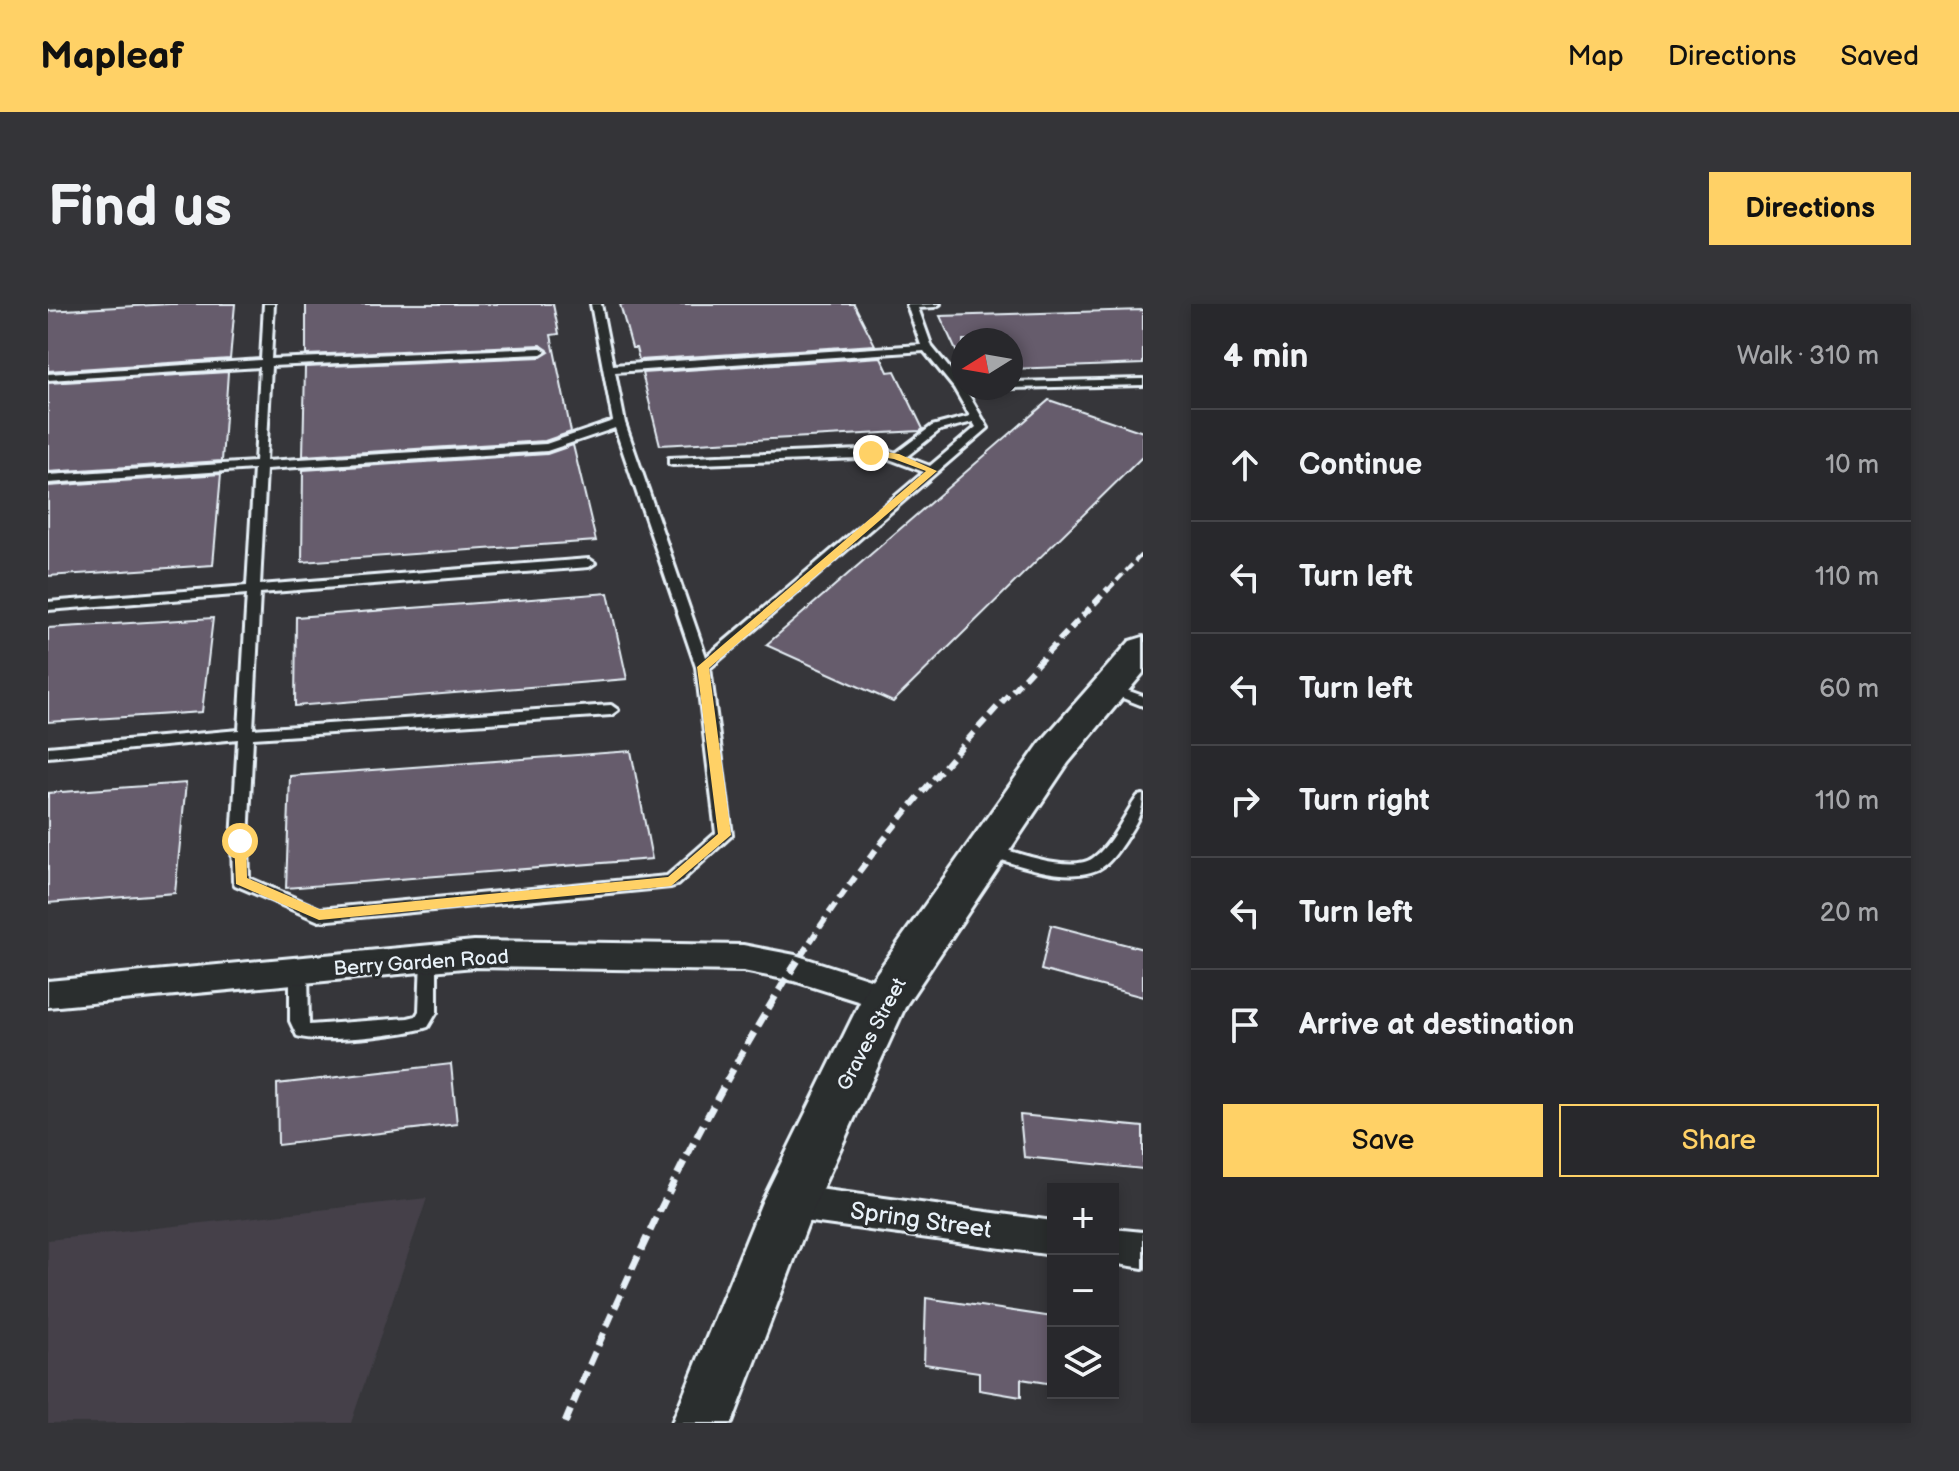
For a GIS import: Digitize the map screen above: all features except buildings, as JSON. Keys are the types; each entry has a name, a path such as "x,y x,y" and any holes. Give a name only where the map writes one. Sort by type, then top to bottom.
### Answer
{"street":[{"name":"Graves Street","path":"702,1423 789,1202 886,997 1054,753 1126,694 1143,649"},
{"name":"Berry Garden Road","path":"48,994 474,954 743,958 795,968 886,997"},
{"name":"Spring Street","path":"789,1202 1047,1237"},
{"path":"1119,1247 1143,1250"}],"lane":[{"path":"269,304 241,881 319,915 671,881 724,835 703,667 619,423 596,304"},
{"path":"935,304 912,305 927,348 951,376"},
{"path":"609,369 927,348"},
{"path":"48,377 265,363 541,351"},
{"path":"1023,385 1143,382"},
{"path":"703,667 982,428 968,400"},
{"path":"898,457 936,428 977,418"},
{"path":"48,479 547,447 619,423"},
{"path":"673,461 871,453 898,457 933,471"},
{"path":"48,606 589,563"},
{"path":"48,752 246,734 611,710"},
{"path":"988,850 1044,865 1085,868 1099,863 1143,800"},
{"path":"299,971 299,1021 303,1031 408,1025 422,1022 428,1012 429,959"}],"shaded area":[{"path":"427,1198 351,1423 48,1423 48,1240"}],"railway":[{"path":"1108,590 1143,553"},
{"path":"801,956 834,906 907,810 1109,588"},
{"path":"565,1423 673,1183 734,1067 802,954"}],"route":[{"path":"240,841 241,881 319,915 671,881 724,835 703,667 933,471 885,453 871,453"}]}
